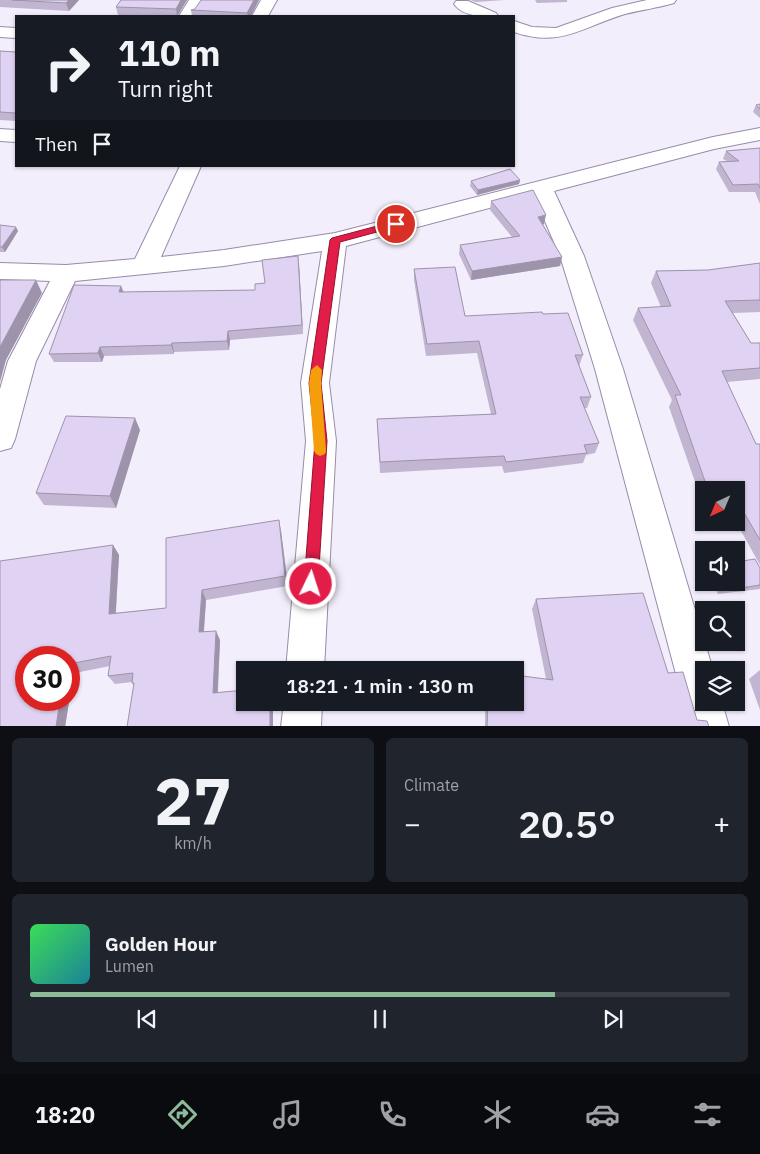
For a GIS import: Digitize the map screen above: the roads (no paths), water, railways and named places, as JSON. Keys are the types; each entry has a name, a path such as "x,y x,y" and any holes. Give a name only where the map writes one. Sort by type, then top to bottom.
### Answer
{"street":[{"path":"188,15 197,0"},
{"path":"261,15 269,0"},
{"path":"515,26 533,33 555,34 617,11 668,0"},
{"path":"462,4 488,15"},
{"path":"0,32 15,33"},
{"path":"0,271 66,273 144,267 224,258 335,240 713,143 760,134"},
{"path":"0,135 15,136"},
{"path":"144,267 192,167"},
{"path":"540,187 572,256 609,369 710,726"},
{"path":"306,661 321,441 315,383 335,240"},
{"path":"0,439 22,361 66,273"},
{"path":"301,726 302,711"}]}
